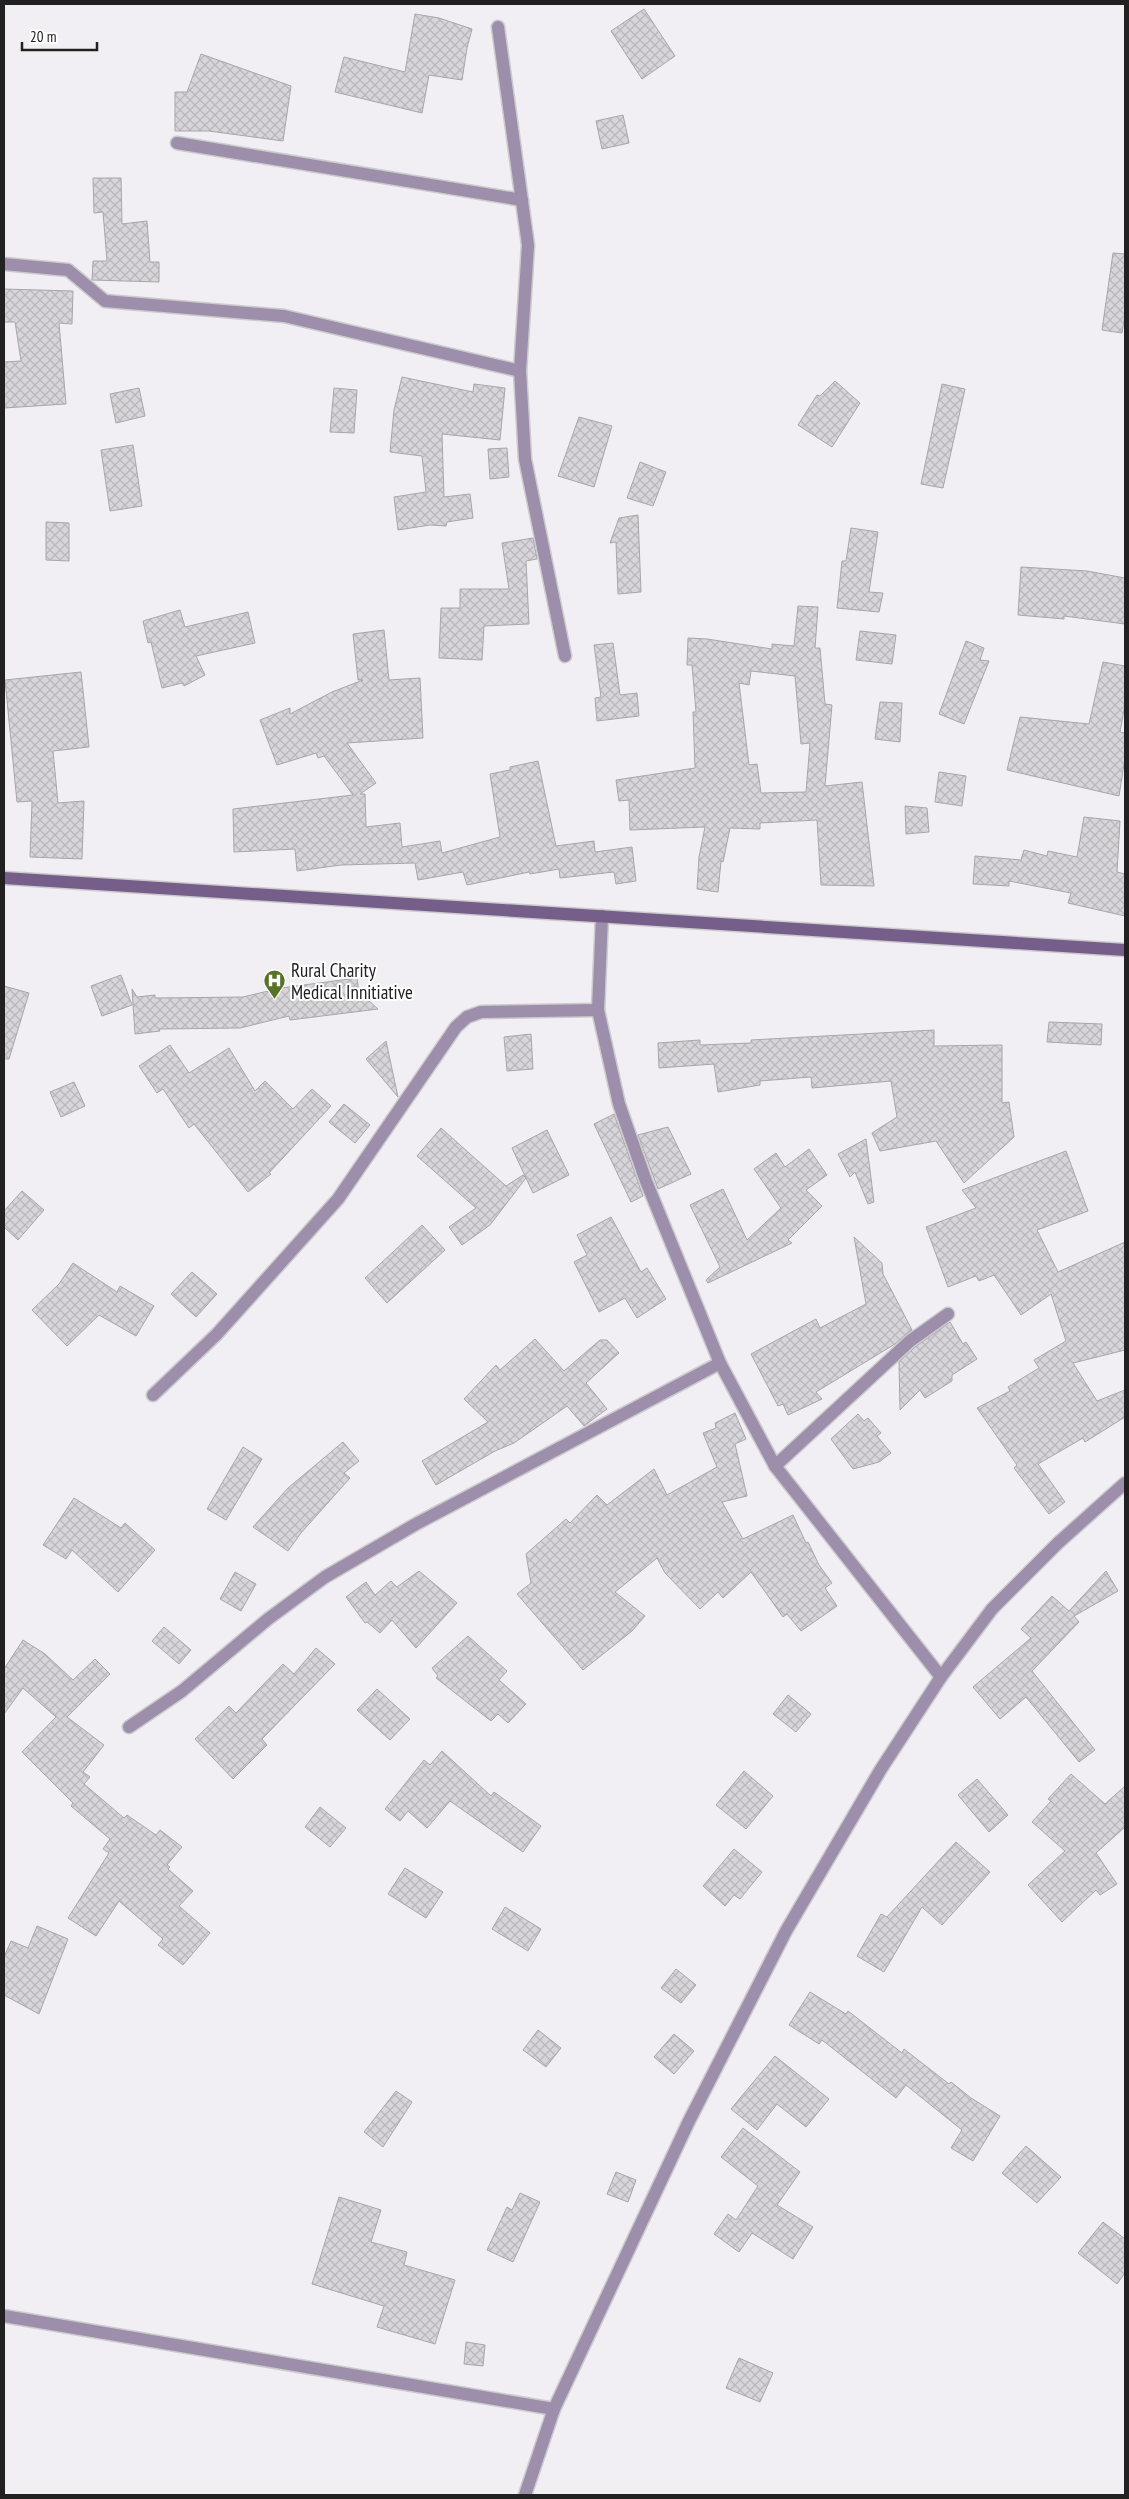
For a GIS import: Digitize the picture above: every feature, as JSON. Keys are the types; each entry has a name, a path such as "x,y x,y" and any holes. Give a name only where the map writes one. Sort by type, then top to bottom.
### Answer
{"main road":[{"path":"4,878 1125,950"}],"street":[{"path":"498,27 528,245 520,371 525,458 565,656"},
{"path":"177,143 522,200"},
{"path":"4,264 68,270 105,301 284,316 520,371"},
{"path":"602,916 598,1010 619,1104 646,1181 720,1363 775,1466 941,1676"},
{"path":"153,1395 217,1334 338,1199 456,1028 467,1017 481,1012 598,1010"},
{"path":"775,1466 910,1341 948,1314"},
{"path":"129,1727 182,1691 268,1619 325,1578 416,1524 720,1363"},
{"path":"525,2495 554,2409 689,2121 786,1931 881,1769 941,1676 992,1609 1058,1543 1125,1482"},
{"path":"4,2316 554,2409"}],"building":[{"path":"644,9 675,56 642,79 611,31"},
{"path":"415,14 439,18 472,29 462,80 429,75 422,113 335,92 344,57 405,72"},
{"path":"201,54 291,86 283,141 209,131 175,131 175,92 187,92"},
{"path":"623,115 629,143 602,149 596,121"},
{"path":"93,178 121,178 122,224 147,221 150,262 159,262 159,282 92,280 93,261 107,261 103,212 94,213"},
{"path":"1113,253 1125,254 1125,315 1122,333 1102,330"},
{"path":"4,289 73,291 72,324 59,323 66,404 4,408 4,362 21,361 15,322 4,322"},
{"path":"402,377 473,392 474,384 505,388 500,440 442,434 444,497 470,494 473,518 447,522 446,526 430,525 398,530 394,497 426,492 422,456 390,452 394,410"},
{"path":"835,381 860,403 832,447 798,425 817,395 820,396"},
{"path":"942,384 965,389 943,488 921,484"},
{"path":"139,388 145,416 116,423 110,394"},
{"path":"334,388 357,390 354,433 330,432"},
{"path":"579,417 612,426 594,487 558,476"},
{"path":"133,445 142,506 110,511 101,450"},
{"path":"507,448 509,477 490,479 488,449"},
{"path":"640,462 666,472 653,506 627,498"},
{"path":"638,515 641,592 618,594 616,542 610,543 619,518"},
{"path":"46,522 69,523 69,561 46,560"},
{"path":"851,528 878,532 869,592 883,593 879,612 837,608 842,561 846,561"},
{"path":"533,538 537,559 526,561 529,624 484,626 482,660 439,658 441,608 460,608 460,589 509,589 502,543"},
{"path":"1021,567 1087,571 1125,578 1125,624 1064,616 1064,619 1018,615"},
{"path":"798,606 818,607 815,648 820,648 825,704 832,705 825,786 862,782 874,886 821,885 817,820 760,823 760,829 730,828 723,862 721,861 718,892 697,889 699,857 705,827 630,830 629,800 619,801 616,780 695,768 693,712 696,712 692,665 687,665 688,638 772,649 772,644 794,646","holes":["751,671 795,676 801,744 810,743 806,792 761,793 757,764 749,765 739,683 749,685"]},
{"path":"180,610 185,627 248,612 255,643 196,656 205,675 184,686 182,683 162,688 151,642 148,643 143,621"},
{"path":"384,630 389,680 420,678 423,738 347,743 376,783 360,794 365,794 366,827 400,823 402,847 440,841 442,853 500,837 490,774 510,770 510,767 538,761 556,846 594,841 595,852 632,847 636,881 616,884 614,872 560,878 559,869 530,874 529,872 467,885 463,872 418,880 415,863 341,865 297,871 295,849 234,852 233,809 353,795 324,756 318,758 316,753 277,765 260,720 290,708 290,714 332,692 363,680 358,680 353,634"},
{"path":"860,631 896,635 892,664 856,660"},
{"path":"966,641 984,648 980,660 989,661 964,724 939,714"},
{"path":"613,643 620,695 637,693 639,716 597,721 595,698 601,697 594,645"},
{"path":"1103,662 1125,666 1125,705 1120,732 1125,733 1125,758 1119,796 1007,770 1020,717 1089,724"},
{"path":"81,672 89,747 53,751 58,803 84,801 82,859 30,857 32,801 17,802 5,680"},
{"path":"880,702 902,703 900,742 875,739"},
{"path":"939,772 966,776 962,806 935,802"},
{"path":"905,806 927,808 929,832 906,834"},
{"path":"1084,817 1120,821 1117,872 1125,874 1125,916 1068,903 1071,893 1009,881 1009,886 973,884 975,856 1021,860 1024,850 1047,856 1048,851 1077,857"},
{"path":"121,975 132,1005 102,1016 91,986"},
{"path":"357,978 359,992 378,1009 290,1020 289,1016 240,1028 159,1029 160,1031 135,1034 132,989 137,997 155,995 155,998 243,997 281,988"},
{"path":"4,986 29,993 9,1059 4,1059"},
{"path":"1049,1022 1102,1024 1101,1045 1047,1042"},
{"path":"934,1030 934,1046 1002,1045 1002,1103 1009,1102 1014,1137 964,1183 936,1141 880,1151 872,1133 897,1117 891,1081 812,1088 811,1077 760,1081 760,1085 718,1092 714,1064 659,1068 658,1043 700,1040 700,1045 751,1043 751,1040"},
{"path":"531,1034 533,1069 507,1071 504,1037"},
{"path":"386,1041 398,1097 366,1059"},
{"path":"170,1045 189,1073 229,1048 255,1091 265,1081 293,1109 312,1089 331,1106 269,1173 271,1174 248,1192 194,1124 189,1128 163,1089 157,1093 139,1066"},
{"path":"74,1082 85,1106 61,1117 50,1092"},
{"path":"344,1104 370,1125 355,1143 329,1122"},
{"path":"614,1114 643,1196 631,1202 594,1124"},
{"path":"668,1127 691,1174 658,1189 638,1135"},
{"path":"441,1128 506,1186 523,1175 526,1178 490,1225 462,1245 449,1227 476,1208 417,1156"},
{"path":"547,1130 569,1175 533,1193 512,1148"},
{"path":"866,1139 874,1202 868,1204 855,1172 850,1177 838,1154"},
{"path":"809,1149 827,1175 806,1190 822,1206 788,1240 792,1243 708,1283 706,1280 720,1267 690,1205 723,1189 747,1240 781,1208 754,1169 776,1153 785,1167"},
{"path":"1066,1151 1088,1211 1037,1230 1058,1272 1125,1242 1125,1350 1073,1363 1097,1401 1125,1390 1125,1417 1085,1442 1083,1438 1038,1464 1065,1502 1049,1514 1014,1468 1017,1465 977,1408 1010,1391 1008,1387 1039,1368 1034,1360 1066,1341 1051,1294 1021,1315 994,1275 979,1281 976,1276 948,1287 926,1227 976,1208 962,1190"},
{"path":"22,1191 44,1210 18,1240 4,1227 4,1211"},
{"path":"611,1217 641,1272 647,1268 666,1299 637,1318 625,1298 599,1312 574,1262 587,1255 577,1235"},
{"path":"422,1225 445,1250 387,1303 365,1278"},
{"path":"854,1237 882,1263 883,1274 912,1330 895,1344 816,1392 822,1399 788,1415 783,1404 778,1406 751,1354 816,1319 820,1328 866,1304"},
{"path":"73,1263 117,1292 120,1286 154,1306 136,1336 99,1315 67,1346 32,1310 59,1284"},
{"path":"192,1272 217,1294 196,1317 171,1294"},
{"path":"950,1322 963,1344 966,1342 977,1359 952,1375 952,1381 925,1398 920,1390 900,1410 899,1362 915,1347"},
{"path":"535,1339 564,1371 600,1340 607,1340 619,1353 586,1383 607,1409 584,1426 567,1406 514,1443 495,1451 436,1485 422,1461 488,1422 464,1399 496,1365 500,1370"},
{"path":"735,1413 746,1439 735,1444 747,1496 722,1502 743,1539 793,1515 806,1543 808,1542 819,1565 832,1583 825,1588 837,1606 801,1631 787,1614 783,1617 751,1572 723,1598 718,1592 700,1609 665,1573 657,1558 615,1592 645,1616 632,1631 583,1670 517,1594 531,1583 526,1554 566,1519 570,1523 597,1495 607,1505 654,1469 667,1495 717,1467 703,1433 716,1428 715,1423"},
{"path":"858,1414 864,1421 868,1418 881,1433 877,1436 891,1453 879,1462 853,1469 831,1439"},
{"path":"343,1442 359,1461 344,1473 350,1478 301,1533 288,1551 253,1527 288,1488"},
{"path":"243,1447 262,1459 226,1520 207,1509"},
{"path":"74,1498 121,1528 125,1523 155,1550 118,1592 72,1550 66,1559 43,1545"},
{"path":"419,1571 457,1603 416,1648 392,1620 380,1633 367,1622 365,1623 346,1597 366,1582 375,1595 391,1581 397,1587"},
{"path":"1106,1571 1118,1591 1074,1616 1079,1622 1032,1671 1095,1750 1079,1762 1026,1697 1000,1719 973,1687 1031,1638 1021,1629 1052,1596 1069,1611"},
{"path":"235,1572 256,1584 241,1611 220,1599"},
{"path":"164,1627 191,1650 179,1664 152,1641"},
{"path":"468,1636 507,1671 499,1680 526,1704 508,1723 498,1714 491,1721 436,1678 438,1676 432,1668"},
{"path":"23,1640 45,1654 73,1680 95,1659 110,1674 67,1717 104,1745 83,1772 90,1777 84,1784 124,1818 127,1815 156,1835 160,1830 182,1847 167,1865 170,1867 168,1869 193,1891 179,1906 210,1933 183,1965 158,1945 163,1939 119,1901 96,1936 68,1918 109,1853 103,1849 110,1839 71,1806 73,1803 22,1752 56,1717 23,1688 4,1714 4,1669"},
{"path":"316,1648 335,1664 262,1739 267,1745 233,1779 195,1739 229,1706 236,1713 283,1664 294,1674"},
{"path":"377,1689 410,1719 390,1740 357,1710"},
{"path":"788,1695 811,1714 796,1732 773,1714"},
{"path":"442,1751 491,1796 494,1792 541,1826 523,1852 450,1801 427,1828 408,1811 400,1821 385,1809 424,1760 430,1765"},
{"path":"744,1771 773,1796 746,1829 716,1805"},
{"path":"1071,1774 1105,1804 1125,1786 1125,1827 1096,1853 1117,1884 1100,1895 1096,1890 1062,1922 1028,1885 1065,1851 1032,1822 1051,1801 1048,1799"},
{"path":"977,1779 1008,1815 989,1832 958,1795"},
{"path":"320,1807 346,1828 330,1847 305,1827"},
{"path":"956,1842 990,1872 942,1925 922,1907 884,1972 857,1956 881,1914 887,1917"},
{"path":"734,1849 762,1872 740,1899 734,1895 725,1906 703,1886"},
{"path":"405,1868 443,1892 426,1918 388,1894"},
{"path":"505,1907 541,1929 528,1951 492,1929"},
{"path":"37,1926 68,1939 39,2014 4,1995 4,1957 11,1941 28,1948"},
{"path":"676,1969 696,1985 681,2003 661,1988"},
{"path":"810,1992 846,2014 848,2011 902,2053 904,2049 949,2084 951,2082 971,2098 1000,2116 973,2161 951,2148 962,2130 906,2085 896,2098 822,2040 819,2044 789,2025"},
{"path":"538,2030 561,2048 546,2067 523,2050"},
{"path":"674,2034 694,2051 674,2074 654,2057"},
{"path":"775,2056 829,2099 806,2127 777,2104 757,2130 731,2109"},
{"path":"396,2091 412,2102 383,2147 364,2132"},
{"path":"743,2128 800,2172 777,2205 813,2227 793,2259 752,2233 739,2252 714,2234 728,2214 736,2220 758,2186 721,2157"},
{"path":"1026,2146 1061,2177 1037,2203 1002,2173"},
{"path":"616,2172 636,2180 628,2202 607,2194"},
{"path":"520,2193 540,2202 513,2262 487,2250 507,2207 512,2210"},
{"path":"339,2197 381,2210 371,2242 407,2252 404,2265 455,2280 435,2344 377,2327 384,2306 312,2284"},
{"path":"1103,2222 1125,2239 1125,2273 1117,2284 1078,2253"},
{"path":"466,2342 485,2345 483,2366 464,2364"},
{"path":"739,2358 773,2373 760,2402 726,2388"}],"place":[{"name":"Rural Charity Medical Innitiative","path":"275,1000"}]}
